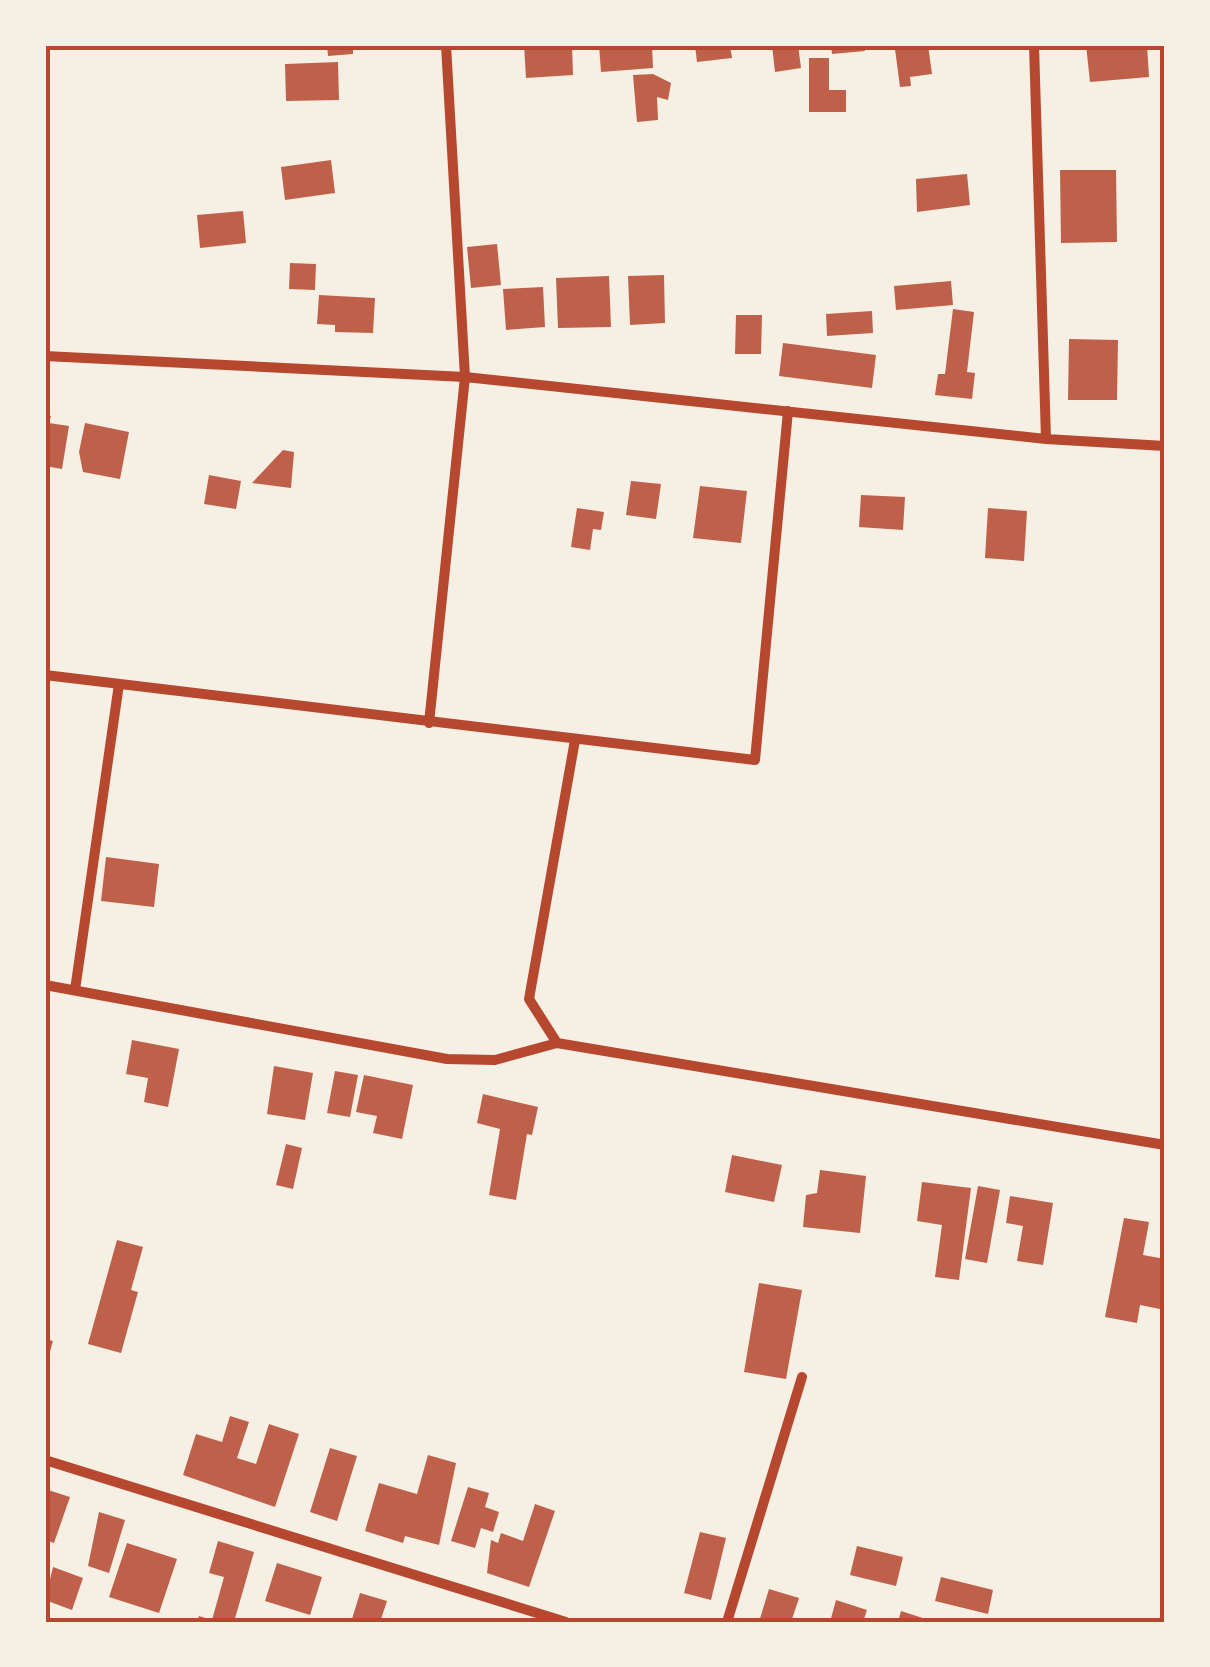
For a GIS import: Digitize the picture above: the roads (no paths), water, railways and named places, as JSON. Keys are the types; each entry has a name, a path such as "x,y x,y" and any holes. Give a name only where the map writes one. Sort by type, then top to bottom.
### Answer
{"street":[{"path":"430,723 465,377 446,45"},
{"path":"1034,45 1046,439"},
{"path":"45,356 465,377 1046,439 1165,446"},
{"path":"45,675 755,760 788,411"},
{"path":"74,990 119,684"},
{"path":"557,1044 529,999 575,740"},
{"path":"45,985 447,1059 495,1060 557,1044 1165,1145"},
{"path":"727,1622 802,1377"},
{"path":"45,1460 566,1622"}]}
